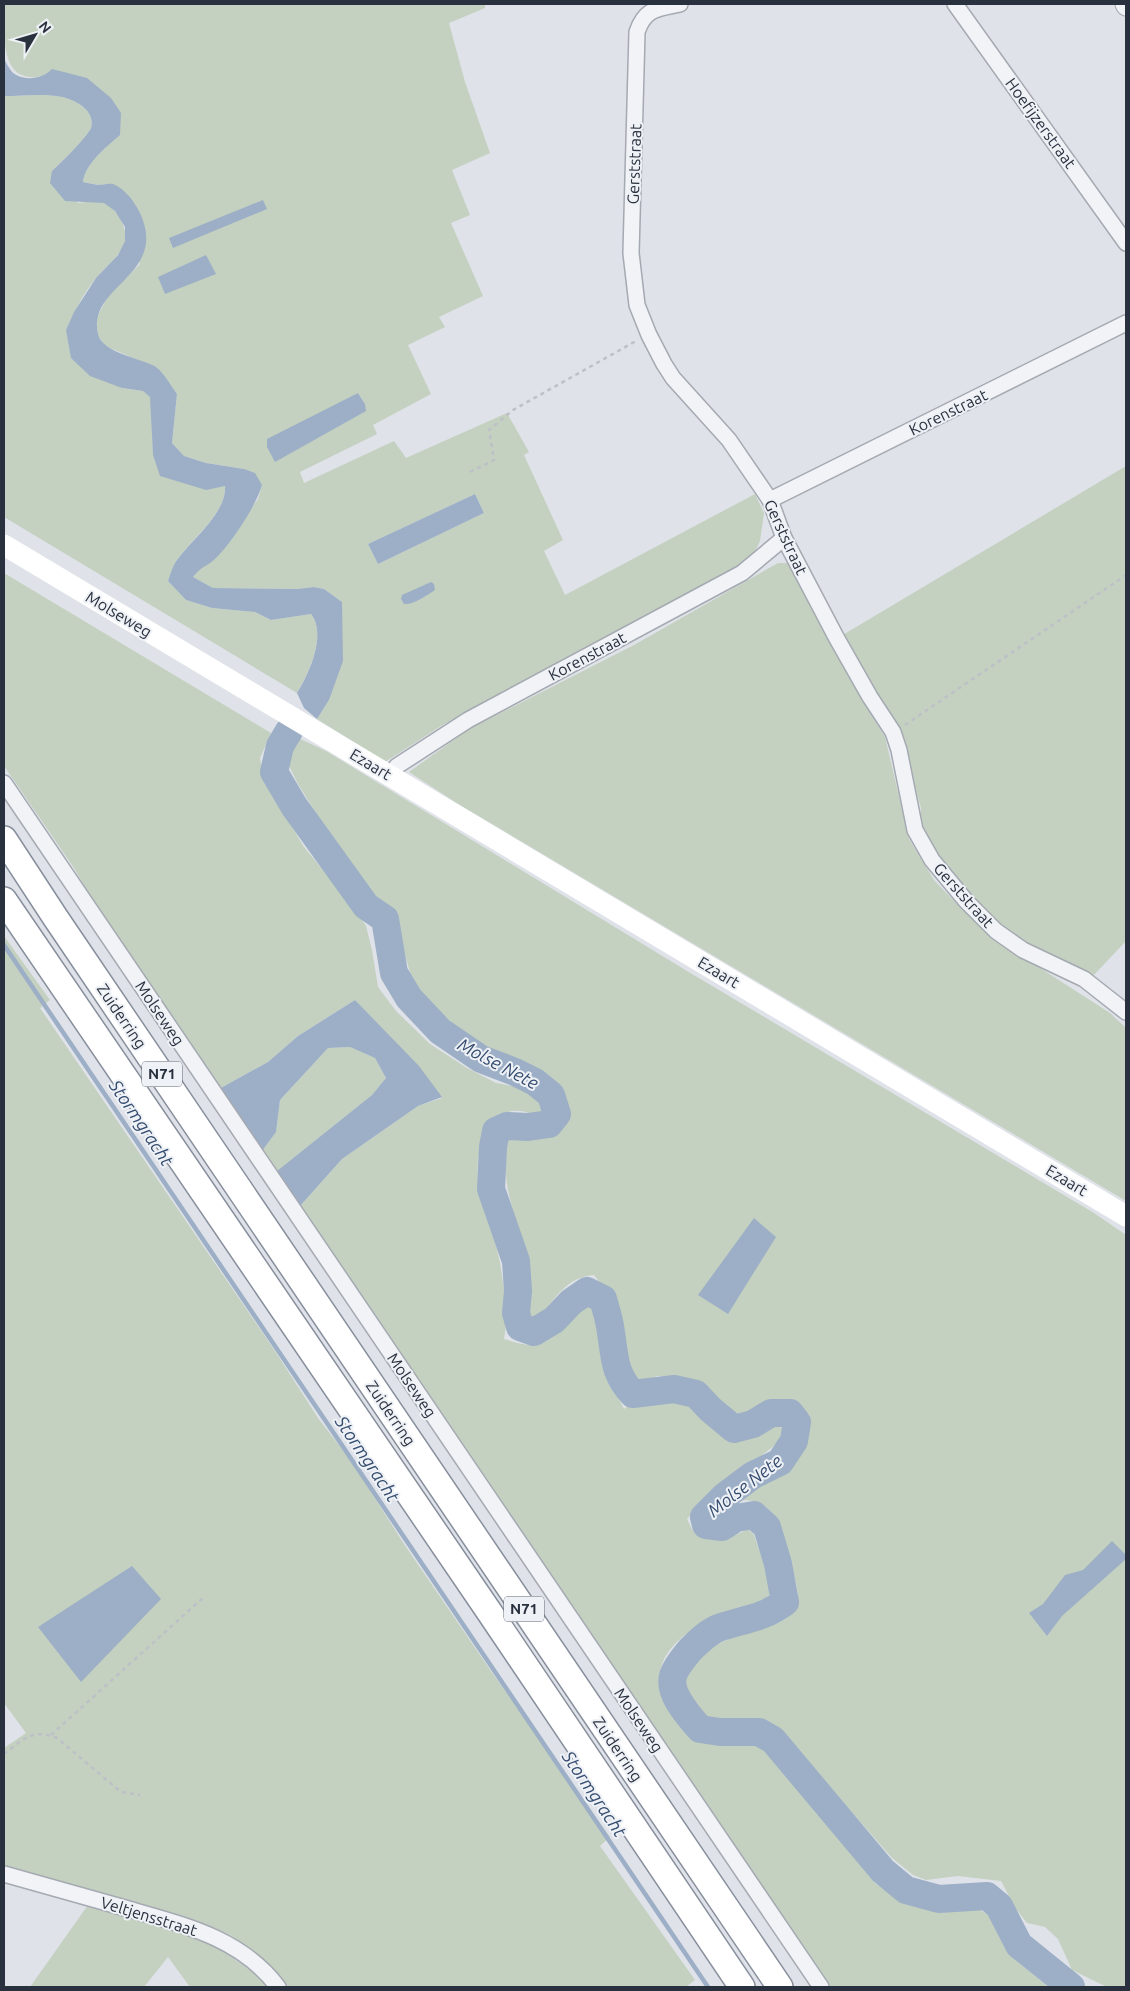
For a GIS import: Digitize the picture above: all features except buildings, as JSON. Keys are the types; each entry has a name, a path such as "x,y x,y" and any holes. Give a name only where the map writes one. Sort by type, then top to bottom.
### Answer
{"highway":[{"name":"Zuiderring","path":"4,838 61,926 780,1987"},
{"name":"Zuiderring","path":"4,900 490,1613 742,1987"}],"main road":[{"name":"Molseweg","path":"4,545 312,729"},
{"name":"Ezaart","path":"312,729 1126,1216"}],"street":[{"name":"Gerststraat","path":"680,4 650,12 642,18 637,32 631,254 637,305 649,335 673,378 729,440 770,500 784,538 836,637 870,697 893,732 899,750 915,830 932,860 966,901 996,931 1023,950 1084,980 1126,1012"},
{"name":"Hoefijzerstraat","path":"955,4 1126,243"},
{"name":"Korenstraat","path":"770,500 1126,324"},
{"name":"Korenstraat","path":"390,775 397,766 468,720 742,574 784,538"},
{"name":"Molseweg","path":"4,782 821,1987"},
{"name":"Veltjensstraat","path":"4,1874 194,1928 233,1946 256,1962 278,1987"}],"path":[{"path":"470,472 494,460 489,430 514,410 649,335"},
{"path":"893,732 1126,575"},
{"path":"51,1736 205,1596"},
{"path":"4,1754 31,1734 44,1733 56,1738 121,1792 140,1795"}],"green space":[{"path":"4,4 485,4 485,8 449,23 465,82 490,153 452,170 470,215 451,223 483,296 439,317 445,327 408,345 431,394 373,425 377,434 300,472 304,483 394,441 406,458 507,413 529,452 524,455 563,540 544,551 565,595 755,494 764,513 760,541 754,554 742,565 441,726 385,762 317,719 329,700 342,602 324,589 314,587 297,589 213,588 193,577 200,568 216,558 258,499 262,485 244,469 206,463 184,456 172,443 177,394 157,368 105,346 98,336 96,319 108,296 140,264 112,184 98,185 83,182 92,162 119,135 46,75 31,77 20,74 12,67 5,45","holes":["358,393 365,404 275,461 268,447","475,494 484,513 378,564 368,544"]},
{"path":"41,95 62,97 84,107 91,116 92,122 89,132 52,171 78,203 101,202 113,209 125,230 125,241 117,256 88,289 66,330 121,388 143,391 151,397 153,455 225,486 224,496 214,517 181,554 175,563 168,581 186,600 212,608 255,612 271,620 311,614 315,622 317,643 311,664 297,693 4,517 4,96"},
{"path":"1126,466 1126,941 1091,978 1017,939 995,923 938,857 920,823 921,808 898,729 841,636"},
{"path":"778,563 790,563 864,703 885,737 909,839 934,880 956,903 1012,950 1110,1013 1126,1028 1126,1201 455,802 409,772 469,729 634,645"},
{"path":"4,573 271,733 260,758 264,780 304,847 356,910 366,926 378,987 396,1011 430,1044 467,1068 496,1083 518,1087 538,1099 545,1108 546,1112 536,1116 519,1111 505,1113 494,1121 486,1132 478,1163 480,1193 491,1224 500,1263 506,1311 504,1339 531,1345 545,1342 563,1327 584,1305 590,1303 597,1324 601,1358 624,1409 629,1405 662,1397 671,1397 688,1405 721,1434 738,1440 749,1438 779,1420 785,1425 784,1436 775,1445 701,1503 687,1519 695,1533 707,1539 721,1539 748,1529 754,1535 773,1591 762,1601 715,1617 704,1623 683,1636 667,1654 662,1664 659,1684 665,1701 677,1721 688,1734 696,1739 713,1742 740,1741 760,1746 775,1760 875,1883 901,1900 922,1908 949,1910 976,1908 991,1916 998,1935 1016,1960 1048,1987 823,1987 300,1206 342,1159 418,1106 442,1098 355,1000 298,1036 268,1062 219,1089 101,916 74,868 4,766"},
{"path":"294,736 326,751 687,971 1094,1213 1126,1235 1126,1986 1107,1987 1072,1970 1058,1939 1045,1927 1027,1923 1016,1909 1001,1881 958,1876 926,1880 913,1875 892,1858 790,1742 758,1720 709,1718 700,1711 687,1693 683,1677 684,1672 691,1663 724,1641 784,1620 790,1615 797,1604 798,1591 796,1582 777,1521 763,1505 754,1501 743,1500 741,1493 753,1481 779,1467 789,1459 803,1439 807,1425 804,1415 792,1404 780,1405 740,1419 732,1418 722,1411 693,1382 674,1377 657,1376 641,1382 630,1379 624,1362 618,1325 613,1310 607,1295 594,1275 569,1284 557,1295 540,1317 529,1318 523,1314 522,1309 525,1298 524,1273 519,1246 508,1213 514,1213 505,1166 507,1147 509,1137 549,1132 563,1120 564,1107 562,1098 554,1088 525,1065 506,1062 475,1045 442,1018 414,986 394,917 333,841 298,784 286,760 287,746"},
{"path":"4,936 50,1000 40,1008 275,1351 318,1418 352,1462 404,1544 493,1674 610,1837 600,1846 695,1980 686,1987 286,1987 261,1959 230,1935 205,1925 4,1866 4,1748 26,1733 4,1703"},
{"path":"350,1047 375,1058 386,1078 372,1095 277,1171 262,1151 276,1132 280,1100 328,1048"},
{"path":"88,1905 187,1932 223,1951 254,1973 268,1987 190,1987 168,1957 144,1987 30,1987"}],"water":[{"path":"4,58 12,72 22,77 38,77 52,69 87,78 111,98 121,113 120,135 92,162 83,182 98,185 113,184 121,188 139,211 146,233 144,251 137,266 104,303 98,317 98,334 101,341 114,350 156,367 177,394 172,443 184,456 206,463 244,469 255,473 262,485 249,513 229,543 216,558 193,577 213,588 297,589 314,587 324,589 342,602 343,661 329,700 317,719 304,708 297,693 311,665 317,643 315,622 311,614 271,620 255,612 212,608 186,600 168,581 175,563 206,527 220,507 225,486 206,490 160,476 153,455 150,397 143,391 122,388 90,376 71,358 66,330 74,312 96,278 118,255 125,241 125,227 115,211 104,203 65,201 50,183 52,171 89,132 92,122 91,116 84,107 62,97 41,95 4,96"},
{"path":"263,200 267,209 173,248 169,238"},
{"path":"206,255 216,274 165,294 158,277"},
{"path":"358,393 365,404 366,411 275,462 267,447 267,439"},
{"path":"475,494 484,513 378,564 368,544"},
{"path":"431,582 434,584 435,590 416,601 404,604 401,599 402,595"},
{"path":"355,1000 419,1066 442,1097 418,1106 342,1159 300,1206 277,1171 372,1095 386,1078 375,1058 350,1047 328,1048 280,1100 276,1132 262,1151 219,1089 268,1062 298,1036"},
{"path":"754,1218 776,1237 728,1314 698,1295"},
{"path":"1112,1541 1126,1555 1126,1559 1062,1616 1047,1636 1029,1613 1043,1604 1065,1575 1083,1570"},
{"path":"132,1566 161,1599 81,1682 38,1627"}],"waterway":[{"name":"Molse Nete","path":"289,731 280,746 274,772 294,806 366,906 385,919 394,973 409,998 440,1031 481,1059 535,1082 551,1095 557,1114 549,1124 528,1127 507,1126 496,1131 493,1147 491,1189 516,1261 518,1291 516,1313 520,1327 534,1332 554,1320 571,1302 587,1291 603,1299 610,1324 616,1365 622,1380 633,1394 674,1389 696,1394 710,1409 734,1429 753,1424 771,1413 790,1413 797,1422 794,1441 780,1462 753,1475 725,1496 704,1517 706,1525 722,1527 736,1518 754,1515 767,1527 778,1564 785,1602 770,1612 712,1631 693,1647 680,1662 673,1676 672,1683 680,1704 700,1729 720,1732 759,1732 773,1740 883,1871 906,1890 939,1899 987,1896 999,1906 1019,1945 1071,1987"},
{"name":"Stormgracht","path":"4,945 708,1987"}]}
